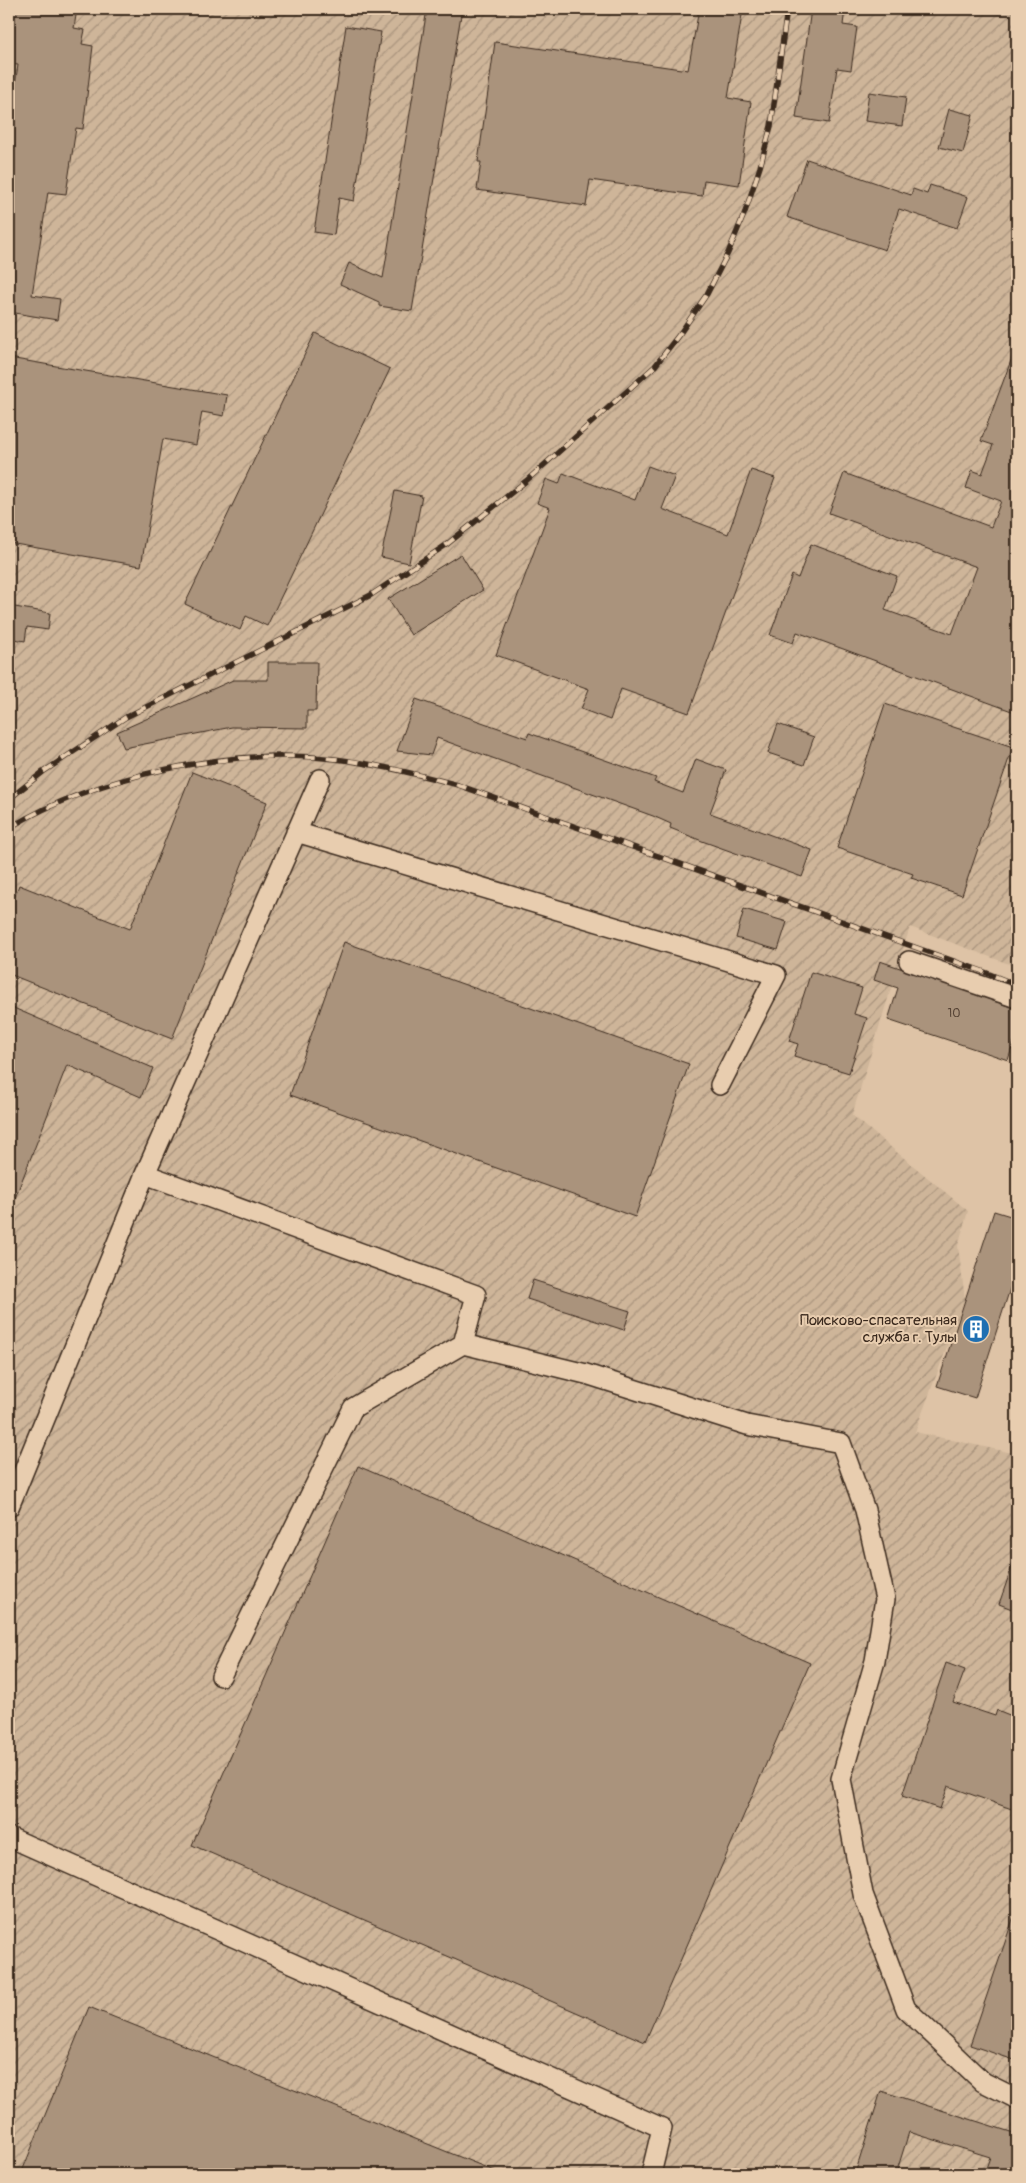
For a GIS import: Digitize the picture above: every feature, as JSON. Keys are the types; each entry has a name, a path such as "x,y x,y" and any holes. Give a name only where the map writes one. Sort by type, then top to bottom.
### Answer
{"lane":[{"path":"9,1507 145,1174 320,779"},
{"path":"296,832 776,975 720,1085"},
{"path":"910,961 1017,998"},
{"path":"145,1174 476,1295 463,1344"},
{"path":"221,1676 352,1408 463,1344 586,1374 748,1425 841,1443 865,1510 885,1599 875,1661 841,1779 863,1894 906,2009 983,2082 1017,2098"},
{"path":"9,1837 662,2128 651,2174"}],"shaded area":[{"path":"9,9 1017,9 1017,967 910,927 852,1115 968,1211 958,1246 965,1299 915,1432 1017,1454 1017,2174 9,2174"}],"building":[{"path":"9,9 77,9 74,28 85,30 82,44 93,46 83,129 76,128 66,194 48,192 32,295 60,299 57,320 9,312 9,110 11,110 18,65 9,64"},
{"path":"427,9 462,9 412,311 379,306 379,302 340,284 349,263 383,278"},
{"path":"699,9 743,9 728,98 751,102 739,185 704,180 702,196 590,180 586,206 477,190 481,162 478,162 495,42 688,70"},
{"path":"811,9 845,9 843,25 857,27 851,70 837,68 829,123 796,118"},
{"path":"346,26 381,32 354,201 339,198 334,235 314,232"},
{"path":"869,92 906,97 902,126 865,121"},
{"path":"949,109 973,115 963,153 939,147"},
{"path":"807,159 911,195 913,189 927,194 930,185 968,197 957,228 899,209 885,250 787,217"},
{"path":"315,333 390,369 267,626 246,616 240,630 185,604"},
{"path":"1016,347 1017,713 797,632 793,643 770,635 792,575 798,578 811,544 897,576 885,610 952,634 977,567 829,513 844,473 991,527 1001,501 966,488 972,470 982,474 993,445 981,441"},
{"path":"9,358 227,395 224,416 202,412 196,445 163,439 141,566 9,543"},
{"path":"648,466 675,476 662,509 728,534 751,470 775,478 689,713 621,689 610,720 581,709 589,689 496,655 550,508 537,503 546,479 559,484 563,473 635,500"},
{"path":"395,491 422,496 409,563 381,557"},
{"path":"461,554 483,590 411,635 388,599"},
{"path":"9,606 50,613 48,630 27,627 25,641 9,638"},
{"path":"268,662 317,662 316,711 307,711 307,728 232,727 124,748 117,732 233,680 268,680"},
{"path":"416,699 527,738 529,733 656,778 654,782 683,793 696,759 726,770 710,813 812,850 802,877 670,828 671,824 653,816 437,738 431,755 397,751"},
{"path":"885,704 1013,747 962,895 911,878 913,874 837,848"},
{"path":"778,724 814,737 804,765 768,753"},
{"path":"192,772 267,802 172,1039 9,974 9,911 19,885 130,929"},
{"path":"744,909 787,922 778,950 736,938"},
{"path":"344,942 689,1064 635,1217 290,1095"},
{"path":"880,961 1017,1009 1017,1033 1008,1060 888,1020 898,988 874,980"},
{"path":"811,972 862,988 854,1014 867,1018 849,1073 794,1056 798,1044 789,1041"},
{"path":"9,1006 153,1068 141,1097 67,1065 10,1211"},
{"name":"Поисково-спасательная служба г. Тулы","path":"994,1211 1017,1218 1017,1267 975,1398 937,1386"},
{"path":"533,1280 630,1311 624,1330 527,1299"},
{"path":"358,1466 810,1663 645,2042 192,1845"},
{"path":"1015,1558 1017,1559 1017,1611 999,1604"},
{"path":"946,1663 965,1670 953,1702 995,1716 997,1710 1017,1718 1017,1811 948,1786 940,1809 902,1796"},
{"path":"1015,1913 1017,1914 1017,2061 970,2045"},
{"path":"89,2007 502,2174 21,2174"},
{"path":"881,2091 1017,2134 1017,2174 984,2174 990,2157 909,2132 896,2174 855,2174"}],"railway":[{"path":"9,799 43,772 126,717 371,595 446,545 526,481 655,366 707,294 728,253 745,212 771,126 787,9"},
{"path":"9,828 44,809 83,793 167,769 253,757 295,756 351,761 458,785 1017,985"}],"place":[{"name":"Поисково-спасательная служба г. Тулы","path":"976,1329"}]}
